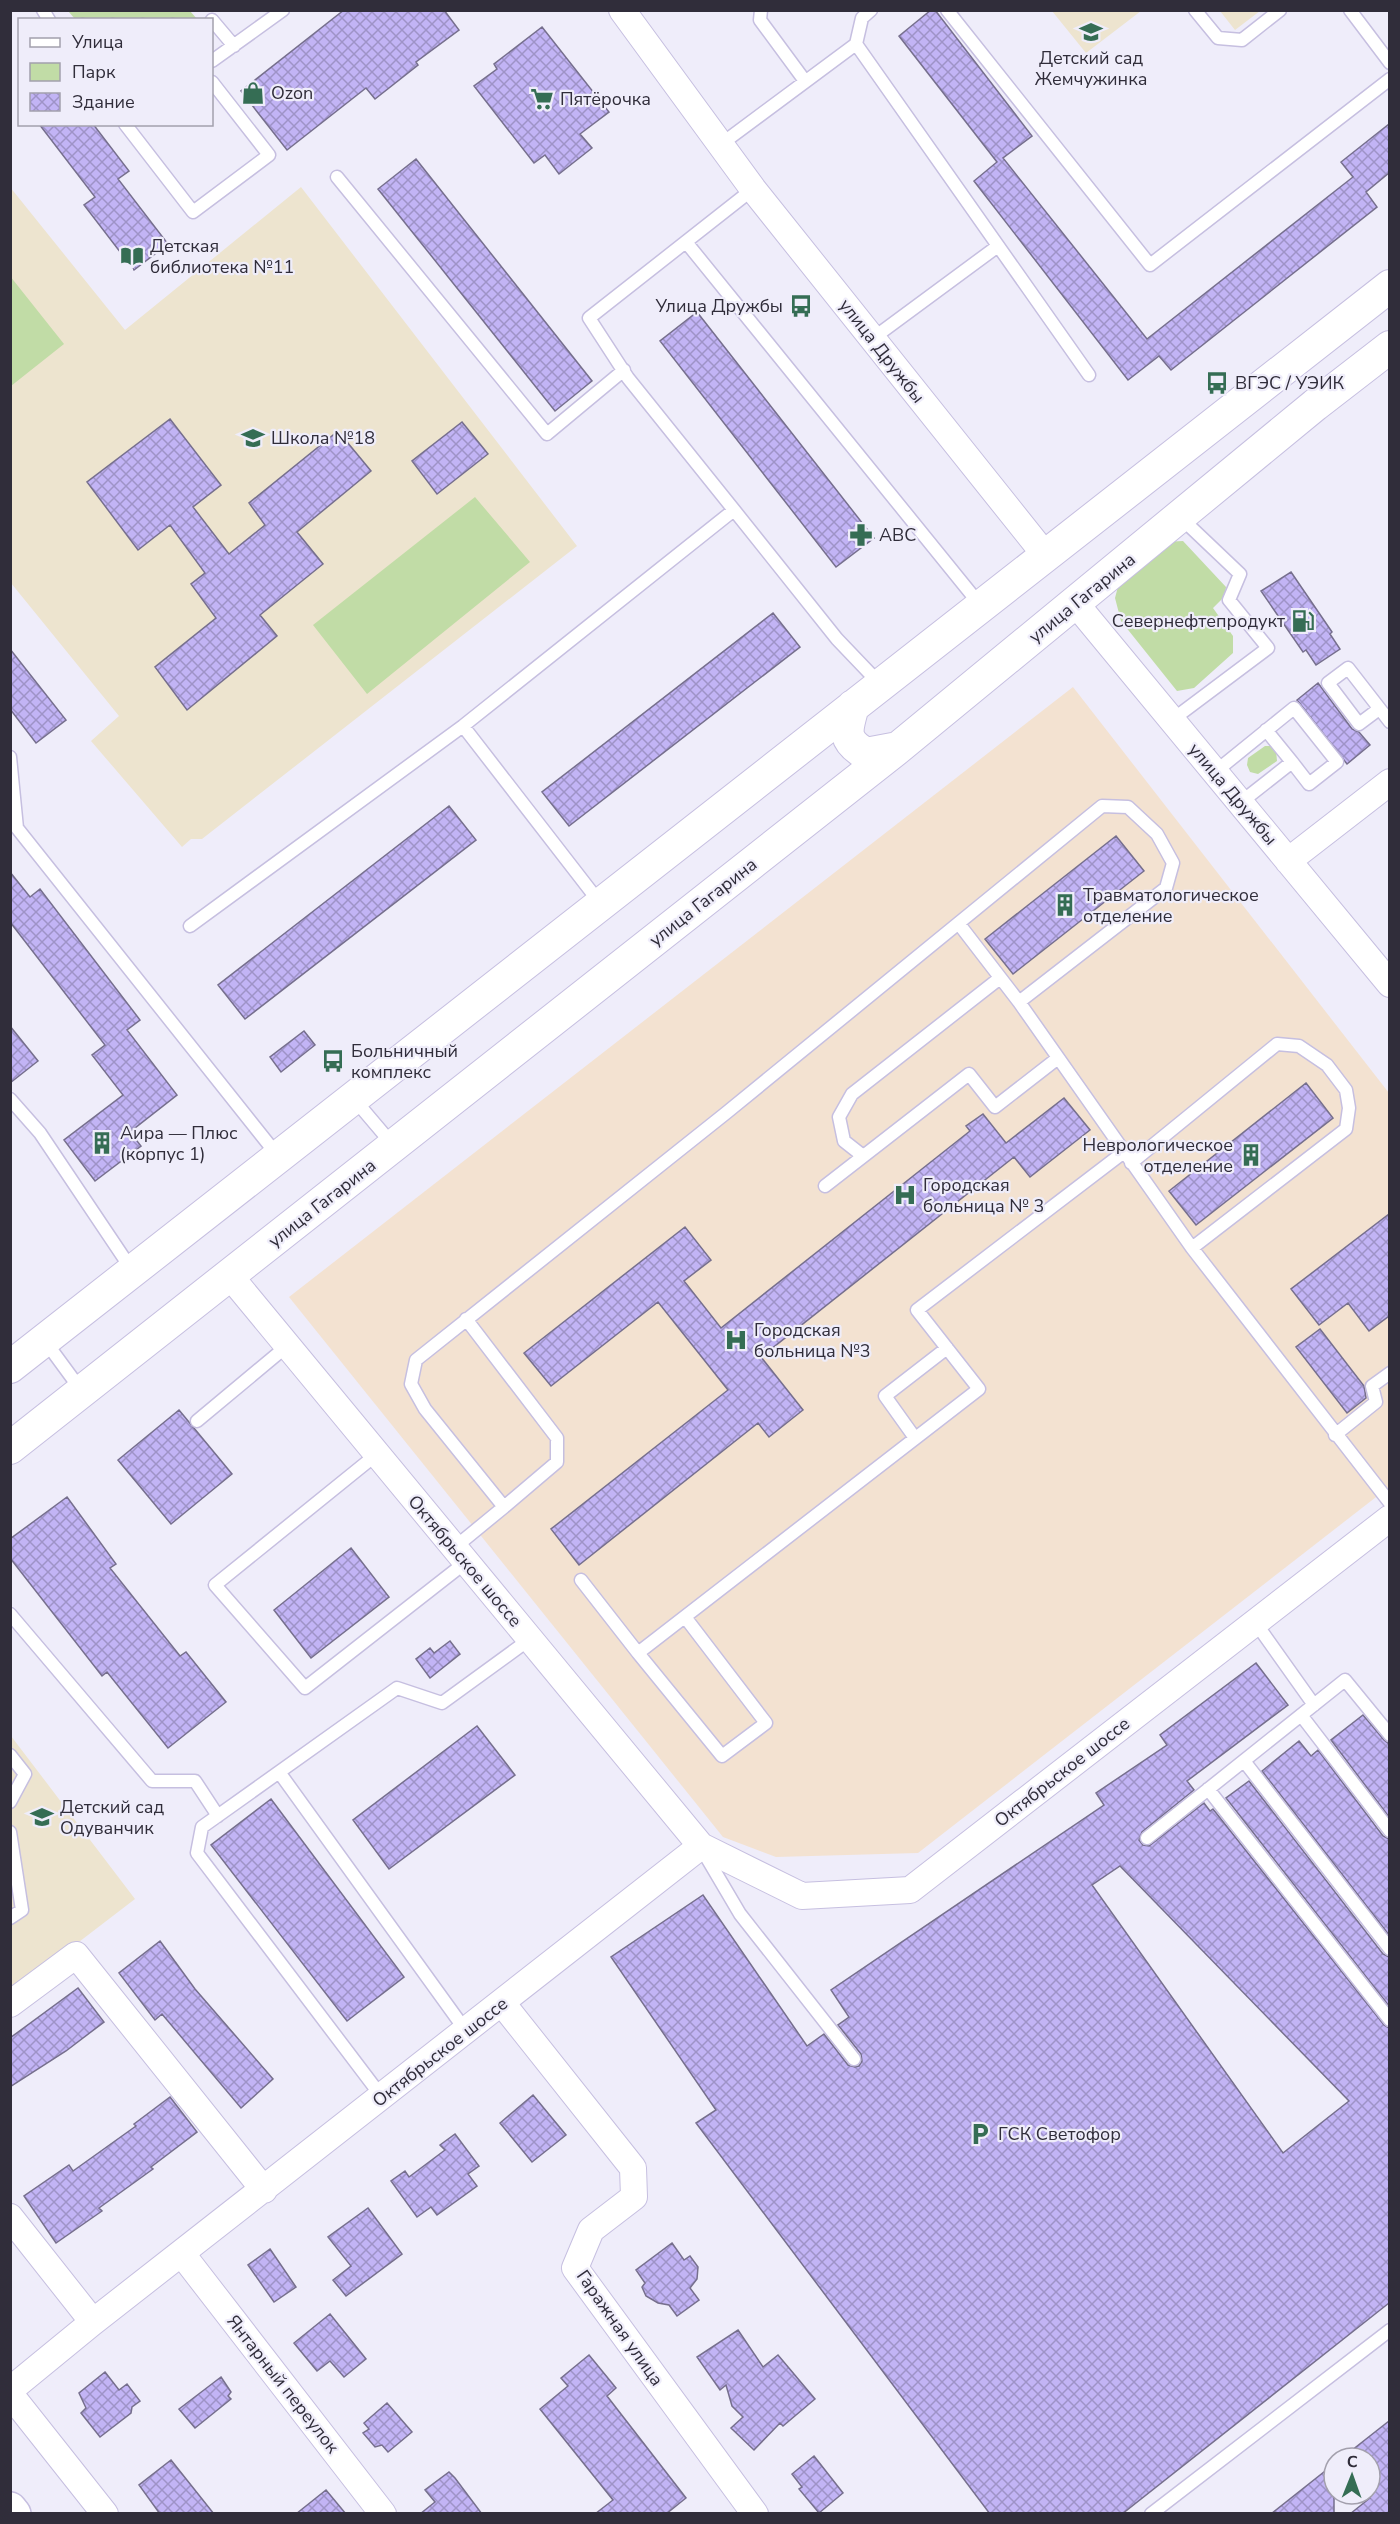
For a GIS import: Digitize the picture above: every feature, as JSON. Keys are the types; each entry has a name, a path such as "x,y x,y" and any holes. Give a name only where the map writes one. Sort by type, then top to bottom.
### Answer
{"main road":[{"path":"10,2509 14,2514"}],"street":[{"name":"улица Дружбы","path":"622,10 753,189 1046,556"},
{"path":"10,1367 1389,286"},
{"name":"улица Гагарина","path":"10,1448 898,748 1076,604 1315,405 1389,347"},
{"path":"1293,362 1310,360 1327,377 1315,405"},
{"name":"улица Дружбы","path":"1076,604 1389,984"},
{"path":"854,706 846,730 852,746 866,754 898,748"},
{"path":"1288,861 1389,782"},
{"name":"Октябрьское шоссе","path":"230,1276 701,1846 802,1896 910,1890 1389,1518"},
{"name":"Октябрьское шоссе","path":"10,2392 93,2322 701,1846"},
{"path":"10,2004 76,1955 264,2190"},
{"name":"Гаражная улица","path":"502,2003 633,2168 634,2197 591,2230 575,2268 755,2514"},
{"path":"10,2217 93,2322"},
{"name":"Янтарный переулок","path":"182,2254 384,2514"},
{"path":"10,2392 105,2514"}],"lane":[{"path":"213,60 284,10"},
{"path":"761,10 760,20 805,81"},
{"path":"720,145 856,44 862,18 871,10"},
{"path":"947,10 1150,265 1389,79"},
{"path":"1195,10 1218,38 1242,40 1280,10"},
{"path":"1350,10 1389,63"},
{"path":"213,22 234,46"},
{"path":"856,44 1089,375"},
{"path":"127,126 193,212 268,155 213,83"},
{"path":"337,177 547,434 624,370"},
{"path":"753,189 589,318 624,370 734,510 837,639 881,685"},
{"path":"686,242 981,606"},
{"path":"872,339 998,246"},
{"path":"190,926 463,726 734,510"},
{"path":"1172,720 1268,648 1229,600 1240,574 1180,517"},
{"path":"1379,709 1359,724 1328,683 1348,668 1389,722"},
{"path":"1215,772 1266,730 1294,708 1337,762 1309,784 1266,730"},
{"path":"463,726 600,904"},
{"path":"10,757 17,828 278,1156"},
{"path":"1240,802 1292,762"},
{"path":"504,1508 425,1409 411,1384 416,1360 726,1113 1102,806 1128,807 1157,834 1173,863 1166,888 1019,1002"},
{"path":"959,924 1019,1002 1192,1248 1389,1503"},
{"path":"863,1156 844,1141 839,1118 852,1094 1000,978"},
{"path":"1131,1163 1277,1044 1299,1046 1326,1065 1346,1090 1349,1108 1346,1129 1192,1248"},
{"path":"825,1186 969,1074 994,1107 1058,1058"},
{"path":"353,1098 394,1146"},
{"path":"10,1099 40,1133 132,1271"},
{"path":"638,1653 979,1389 917,1310 1124,1152"},
{"path":"377,1454 215,1585 305,1688 460,1555 504,1508 557,1462 557,1438 466,1319"},
{"path":"45,1340 82,1392"},
{"path":"197,1421 287,1346"},
{"path":"915,1438 885,1396 947,1348"},
{"path":"1335,1435 1376,1402 1372,1386 1389,1373"},
{"path":"581,1580 723,1756 766,1723 685,1617"},
{"path":"10,1614 152,1781 195,1781 218,1816"},
{"path":"1255,1622 1314,1705"},
{"path":"382,2097 197,1853 202,1827 397,1688 442,1703 530,1639"},
{"path":"1147,1838 1345,1680 1389,1735"},
{"path":"1301,1715 1389,1831"},
{"path":"10,1755 25,1774 10,1802"},
{"path":"1244,1761 1389,1949"},
{"path":"279,1772 466,2031"},
{"path":"1208,1789 1389,2020"},
{"path":"10,1832 22,1910 10,1918"},
{"path":"701,1846 740,1914 854,2059"},
{"path":"1151,2514 1389,2330"}],"shaded area":[{"name":"Детский сад Жемчужинка","path":"1052,11 1141,11 1086,53"},
{"path":"1220,11 1260,11 1235,30"},
{"name":"Школа №18","path":"10,187 125,330 301,187 577,546 202,839 191,839 182,847 91,741 119,716 11,583"},
{"name":"Городская больница № 3","path":"1073,687 1389,1093 1389,1487 918,1853 776,1857 723,1837 289,1297"},
{"name":"Детский сад Одуванчик","path":"11,1736 135,1899 11,1994"}],"green space":[{"path":"68,11 190,11 196,18 74,18"},
{"path":"10,276 64,344 11,386 10,386"},
{"path":"475,497 530,562 367,694 313,625"},
{"path":"1183,541 1226,587 1225,596 1213,608 1233,636 1233,653 1194,688 1177,691 1121,621 1115,598 1120,579 1164,542"},
{"path":"1265,746 1271,746 1276,750 1277,761 1258,774 1250,772 1247,765 1248,758"}],"building":[{"path":"344,10 444,10 459,30 416,62 418,65 375,99 366,88 287,150 241,91"},
{"path":"931,10 935,10 1032,136 1003,158 1147,339 1353,177 1341,162 1389,124 1389,173 1366,192 1377,207 1171,370 1159,356 1128,380 974,181 997,162 899,36"},
{"name":"Пятёрочка","path":"542,27 609,112 580,134 592,148 559,174 545,155 534,163 474,86 497,69 494,64"},
{"path":"41,126 95,126 129,171 118,179 168,244 134,270 84,205 95,197"},
{"path":"416,159 592,381 555,411 378,189"},
{"path":"697,312 874,538 836,567 660,341"},
{"path":"170,419 221,485 193,507 229,554 265,525 249,503 338,431 371,471 297,532 323,564 260,615 277,636 187,710 155,667 216,618 191,584 205,573 170,525 138,550 87,482"},
{"path":"462,422 488,454 437,494 412,461"},
{"name":"Севернефтепродукт","path":"1291,572 1332,632 1330,634 1340,649 1316,665 1306,650 1303,652 1261,591"},
{"path":"773,613 800,647 569,826 542,792"},
{"path":"10,649 66,720 36,743 10,709"},
{"path":"1318,683 1352,729 1359,732 1370,745 1347,764 1297,700"},
{"path":"449,806 476,840 245,1019 218,985"},
{"name":"Травматологическое отделение","path":"1116,836 1144,871 1013,974 985,939"},
{"path":"10,872 30,897 40,889 140,1020 127,1030 177,1095 130,1132 141,1146 95,1181 64,1140 123,1095 92,1055 105,1045 10,922"},
{"path":"10,1026 38,1061 10,1083"},
{"path":"304,1031 315,1045 281,1072 270,1057"},
{"name":"Неврологическое отделение","path":"1306,1083 1333,1118 1196,1225 1169,1191"},
{"name":"Городская больница №3","path":"1064,1098 1090,1130 1030,1177 1014,1157 761,1357 803,1410 769,1437 758,1423 579,1565 551,1529 728,1390 658,1302 551,1386 524,1353 685,1227 711,1260 684,1281 721,1328 970,1131 966,1126 983,1114 1006,1143"},
{"path":"1389,1214 1389,1316 1369,1331 1348,1303 1319,1325 1291,1289"},
{"path":"1320,1329 1364,1386 1366,1398 1347,1413 1296,1347"},
{"path":"179,1410 232,1474 171,1524 118,1460"},
{"path":"67,1497 116,1564 110,1568 180,1656 186,1652 226,1702 168,1748 107,1672 102,1676 10,1558 10,1539"},
{"path":"351,1548 389,1597 311,1658 274,1610"},
{"path":"450,1641 460,1654 430,1678 416,1659 430,1648 434,1653"},
{"path":"1256,1663 1288,1705 1187,1781 1194,1790 1142,1832 1139,1840 1143,1845 1149,1846 1204,1803 1210,1811 1213,1809 1384,2025 1389,2028 1389,2303 1122,2514 990,2514 696,2123 716,2110 611,1957 703,1895 807,2046 824,2034 848,2065 859,2066 862,2061 861,2054 838,2025 849,2017 831,1990 1104,1805 1096,1793 1167,1745 1160,1735","holes":["1120,1866 1349,2101 1283,2153 1092,1885"]},
{"path":"1363,1715 1389,1744 1389,1817 1331,1740"},
{"path":"477,1726 515,1775 389,1869 353,1820"},
{"path":"1299,1741 1311,1756 1318,1750 1383,1836 1389,1839 1389,1935 1262,1771"},
{"path":"1249,1781 1383,1954 1389,1957 1389,2006 1226,1798"},
{"path":"271,1799 404,1977 347,2021 211,1845"},
{"path":"160,1941 195,1989 273,2079 241,2108 162,2014 155,2020 119,1973"},
{"path":"78,1988 104,2022 66,2051 10,2087 10,2038"},
{"path":"533,2095 566,2135 532,2162 500,2123"},
{"path":"170,2097 197,2132 151,2167 153,2169 99,2208 102,2211 56,2243 24,2196 69,2165 73,2171 136,2126 134,2124"},
{"path":"455,2134 479,2166 468,2174 477,2186 437,2215 431,2207 417,2217 391,2181 405,2171 409,2177 445,2150 440,2145"},
{"path":"368,2208 402,2254 346,2296 333,2280 351,2266 328,2237"},
{"path":"672,2243 684,2260 690,2256 698,2267 697,2279 690,2288 699,2300 677,2316 669,2305 658,2303 646,2296 642,2287 645,2283 636,2270"},
{"path":"270,2249 296,2287 274,2302 248,2265"},
{"path":"330,2314 366,2359 344,2377 330,2361 317,2371 294,2343"},
{"path":"738,2330 763,2367 778,2355 815,2399 783,2426 780,2423 754,2450 731,2428 743,2417 732,2406 726,2385 720,2390 697,2357"},
{"path":"589,2355 616,2388 607,2396 686,2498 666,2514 595,2514 613,2500 540,2409 568,2386 561,2378"},
{"path":"105,2372 119,2390 127,2384 140,2401 132,2407 131,2413 100,2437 81,2413 86,2408 79,2393"},
{"path":"221,2377 231,2392 228,2396 231,2399 195,2428 179,2409"},
{"path":"387,2403 412,2432 388,2452 382,2445 375,2447 363,2433 369,2429 364,2423"},
{"path":"1389,2421 1389,2514 1350,2514 1360,2506 1382,2506 1382,2446 1357,2446"},
{"path":"814,2456 843,2493 819,2513 799,2489 802,2487 792,2474"},
{"path":"171,2460 214,2514 160,2514 139,2485"},
{"path":"449,2472 482,2514 420,2514 435,2502 425,2490"},
{"path":"1322,2474 1322,2506 1334,2506 1334,2514 1271,2514"},
{"path":"326,2490 346,2514 296,2514"}],"place":[{"name":"Детский сад Жемчужинка","path":"1091,32"},
{"name":"Ozon","path":"253,93"},
{"name":"Пятёрочка","path":"542,99"},
{"name":"Детская библиотека №11","path":"132,256"},
{"name":"Улица Дружбы","path":"801,306"},
{"name":"ВГЭС / УЭИК","path":"1217,383"},
{"name":"Школа №18","path":"253,438"},
{"name":"ABC","path":"861,535"},
{"name":"Севернефтепродукт","path":"1303,621"},
{"name":"Травматологическое отделение","path":"1065,905"},
{"name":"Больничный комплекс","path":"333,1061"},
{"name":"Аира — Плюс (корпус 1)","path":"102,1143"},
{"name":"Неврологическое отделение","path":"1251,1155"},
{"name":"Городская больница № 3","path":"905,1195"},
{"name":"Городская больница №3","path":"736,1340"},
{"name":"Детский сад Одуванчик","path":"42,1817"},
{"name":"ГСК Светофор","path":"980,2134"}]}
